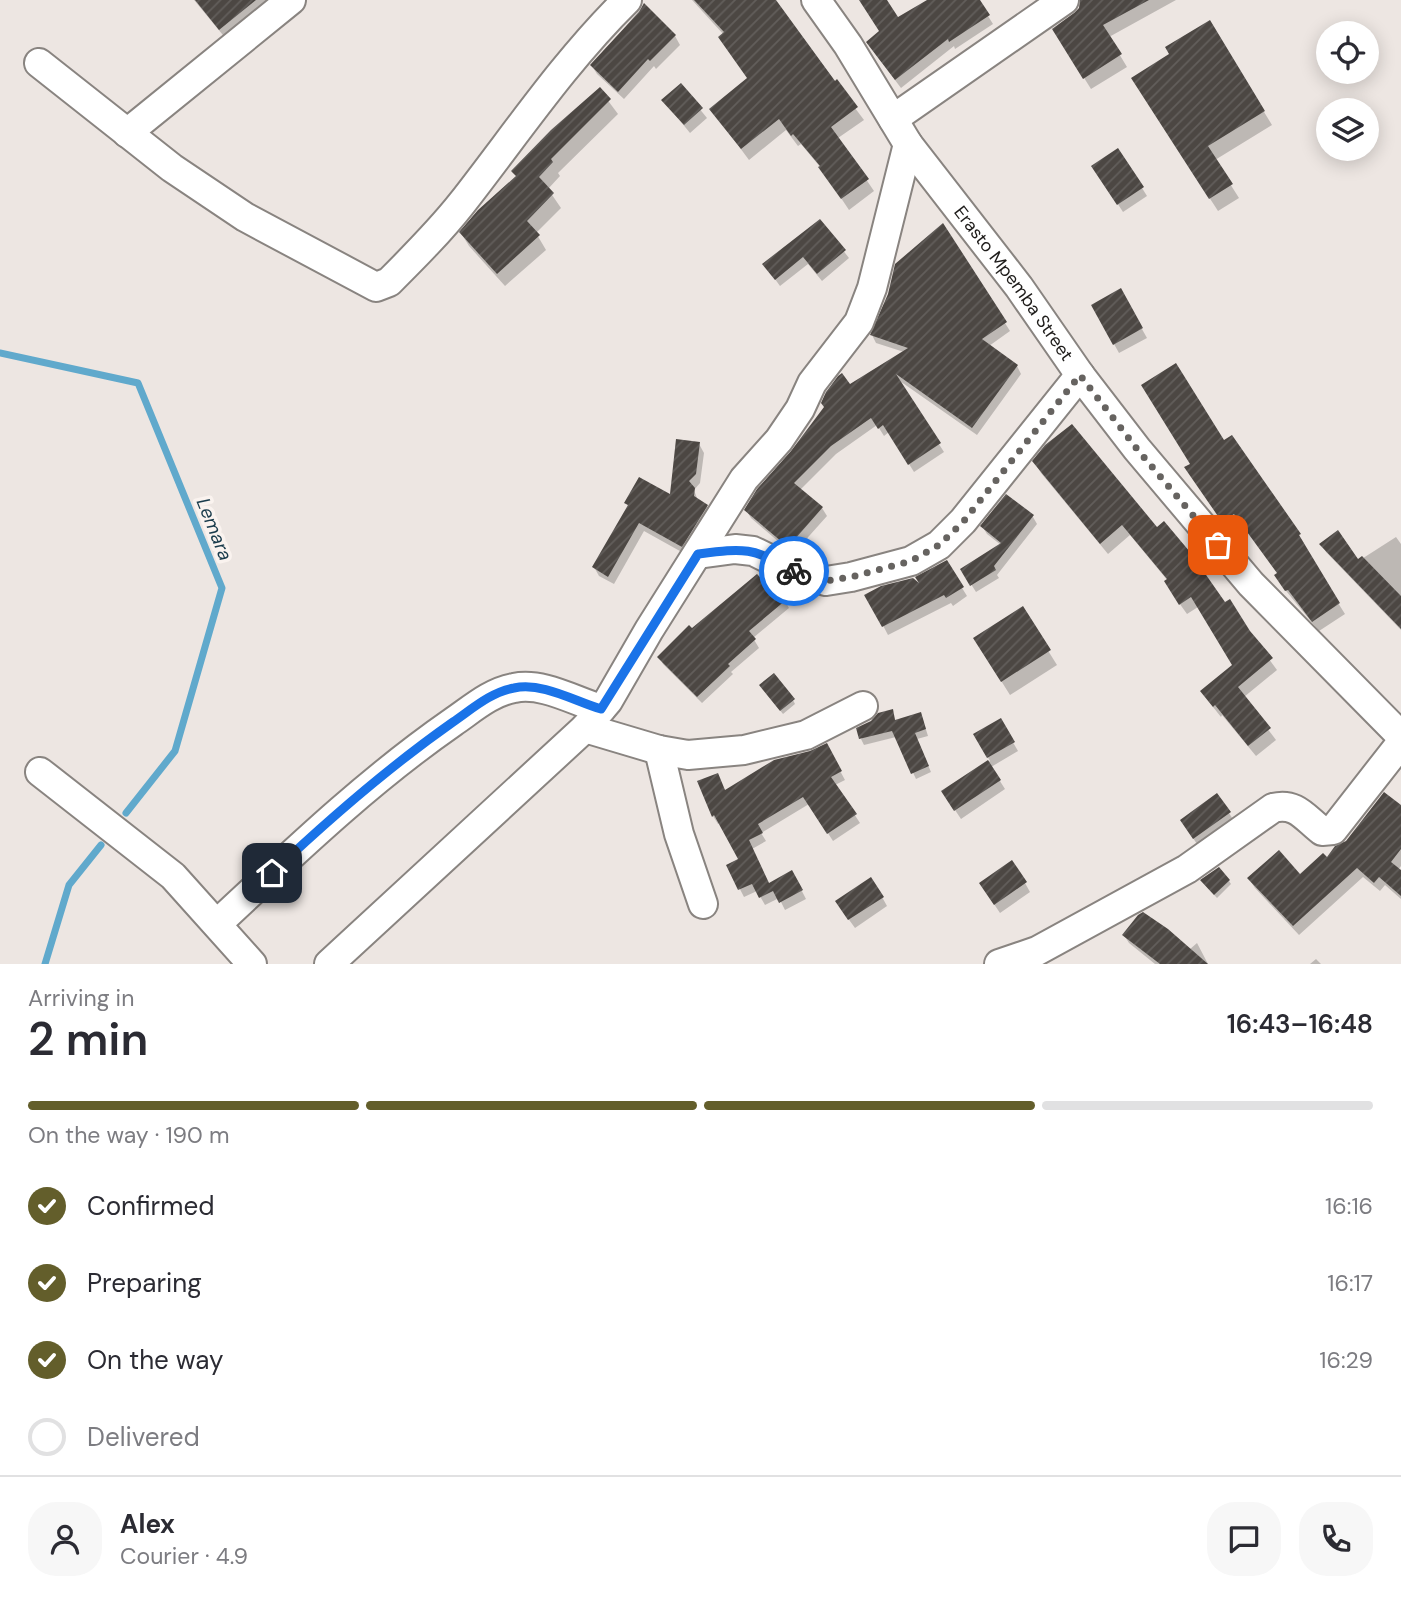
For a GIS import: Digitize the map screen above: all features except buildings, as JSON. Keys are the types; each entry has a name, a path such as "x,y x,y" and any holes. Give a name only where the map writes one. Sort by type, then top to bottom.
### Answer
{"street":[{"path":"127,133 291,0"},
{"path":"40,62 172,168 245,217 376,287 389,282 460,205 590,37 627,0"},
{"name":"Erasto Mpemba Street","path":"816,0 848,45 908,144 1019,287 1080,375 1137,449 1251,584 1401,736"},
{"path":"893,119 1064,0"},
{"path":"329,964 593,719 744,479 779,440 800,409 812,383 859,322 872,288 908,144"},
{"path":"698,554 735,549 753,551 798,573 826,581 911,561 939,545 963,522 1080,375"},
{"path":"217,924 309,838 420,745 488,697 514,688 536,687 593,719 659,750 688,755 744,750 806,735 863,706"},
{"path":"999,964 1037,951 1187,869 1273,808 1284,805 1295,809 1322,831 1327,833 1333,830 1401,743"},
{"path":"659,750 678,834 703,904"},
{"path":"40,772 173,876 252,964"}],"waterway":[{"name":"Lemara","path":"0,353 138,383 222,588 175,751 126,813"},
{"name":"Lemara","path":"45,964 69,885 101,845"}],"way so far":[{"path":"794,571 826,581 851,577 911,561 939,545 963,522 1080,375 1137,449 1218,545"}],"route":[{"path":"272,873 309,838 420,745 488,697 514,688 536,687 601,709 698,554 735,549 753,551 794,571"}]}
